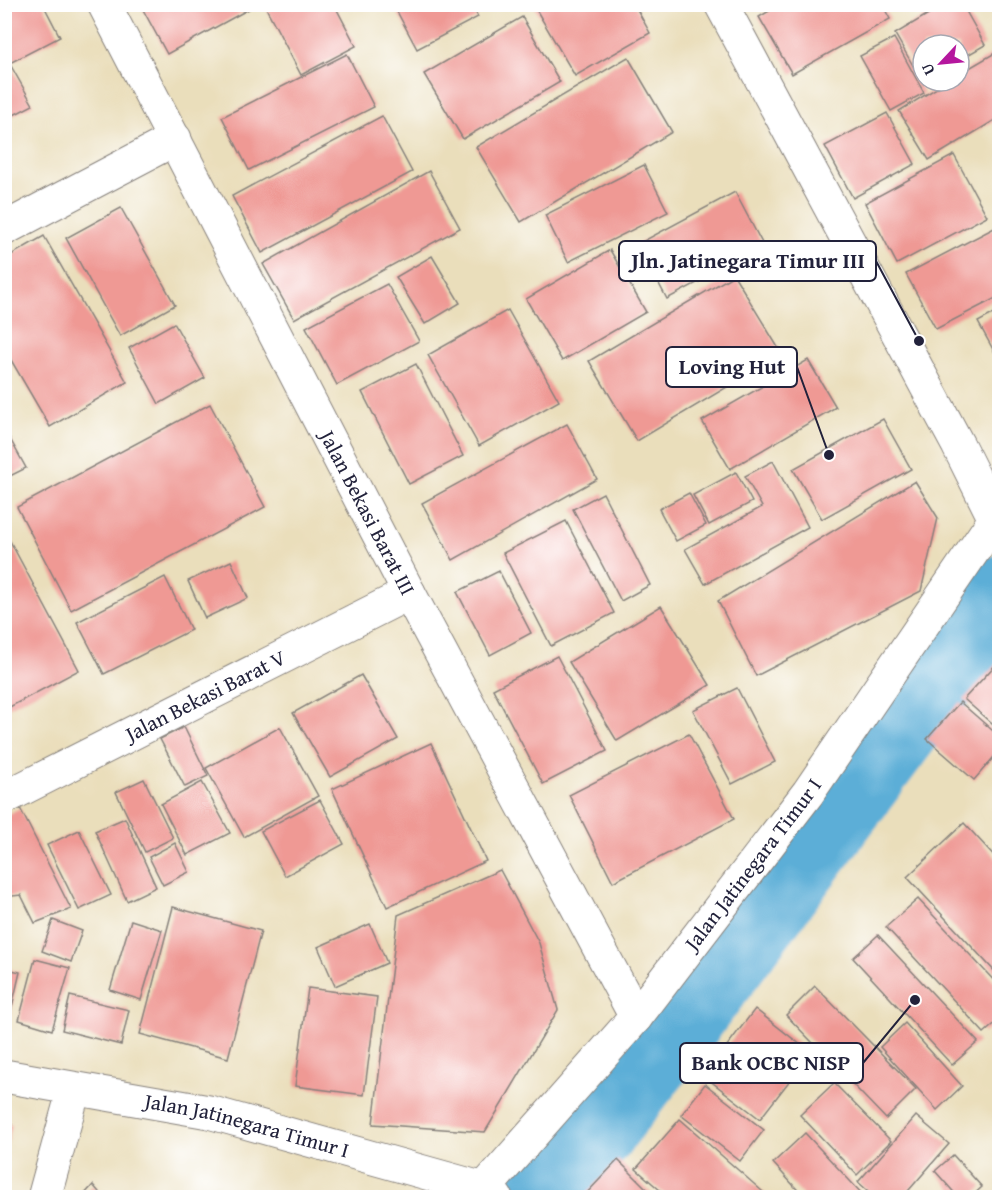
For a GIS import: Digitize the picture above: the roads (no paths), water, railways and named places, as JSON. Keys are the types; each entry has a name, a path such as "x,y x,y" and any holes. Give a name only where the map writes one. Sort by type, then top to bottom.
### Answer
{"street":[{"name":"Jalan Bekasi Barat III","path":"104,4 409,593 636,1017"},
{"path":"721,4 998,519"},
{"path":"4,229 175,139"},
{"name":"Jalan Jatinegara Timur I","path":"4,1076 208,1112 485,1195 636,1017 808,793 998,519"},
{"name":"Jalan Bekasi Barat V","path":"4,798 409,593"},
{"path":"44,1197 74,1089"}],"waterway":[{"path":"543,1198 680,1023 1000,595"}],"place":[{"name":"Jln. Jatinegara Timur III","path":"919,341"},
{"name":"Loving Hut","path":"829,455"},
{"name":"Bank OCBC NISP","path":"915,1000"}]}
